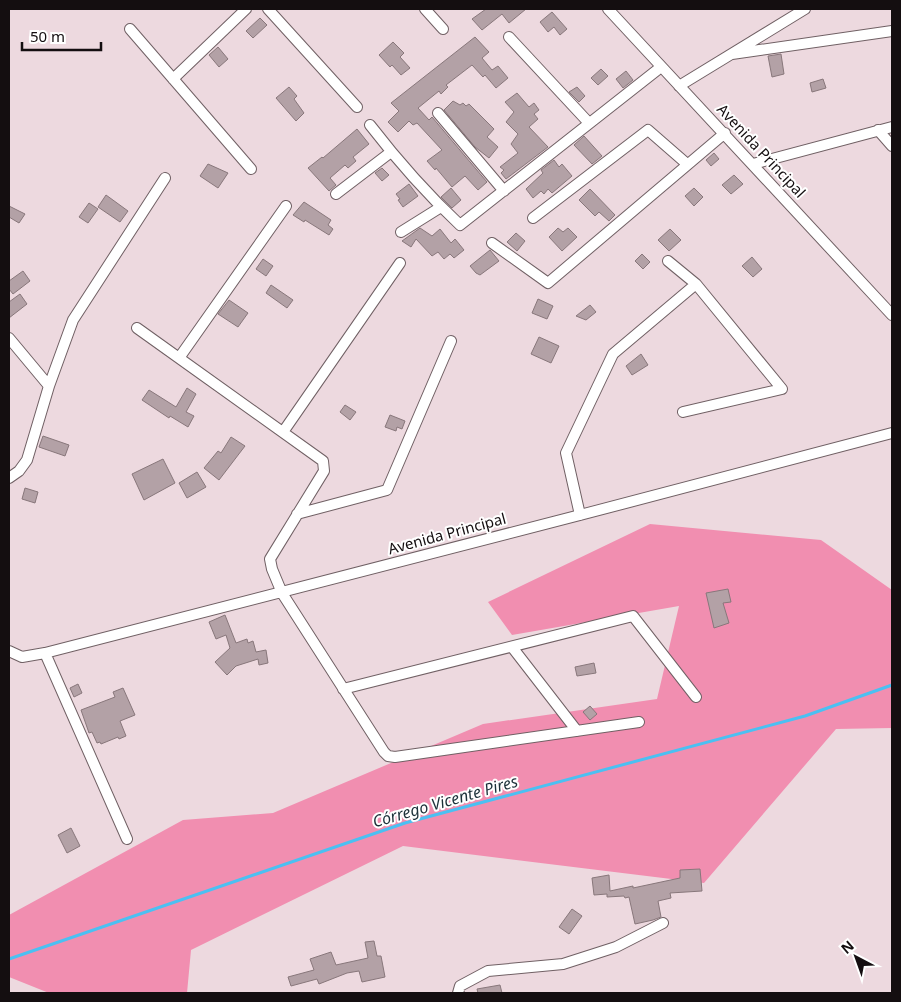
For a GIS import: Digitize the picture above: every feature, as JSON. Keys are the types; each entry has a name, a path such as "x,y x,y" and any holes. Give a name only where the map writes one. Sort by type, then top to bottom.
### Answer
{"street":[{"path":"173,79 246,9"},
{"path":"268,9 357,106"},
{"path":"425,9 443,29"},
{"path":"679,86 805,9"},
{"name":"Avenida Principal","path":"610,10 892,315"},
{"path":"130,29 251,169"},
{"path":"732,54 892,31"},
{"path":"509,37 589,123"},
{"path":"370,125 391,152 441,207 460,224 661,67"},
{"path":"438,114 504,191"},
{"path":"753,164 892,126"},
{"path":"533,218 648,130 687,164"},
{"path":"878,130 892,146"},
{"path":"492,243 548,283 725,133"},
{"path":"336,194 391,152"},
{"path":"9,478 19,472 27,460 49,386 73,320 165,178"},
{"path":"179,358 286,206"},
{"path":"401,232 441,207"},
{"path":"668,261 696,284 782,389 683,412"},
{"path":"283,432 400,263"},
{"path":"580,515 566,453 613,354 696,284"},
{"path":"137,328 322,461 324,471 270,560 272,569 282,593 388,756 394,758 639,722"},
{"path":"9,338 49,386"},
{"path":"298,514 386,490 451,341"},
{"name":"Avenida Principal","path":"9,651 22,657 45,653 282,593 892,433"},
{"path":"343,689 633,616 696,697"},
{"path":"512,647 577,731"},
{"path":"45,653 128,839"},
{"path":"458,993 460,986 488,972 563,964 616,947 663,923"}],"shaded area":[{"path":"650,524 821,540 892,590 892,728 836,729 704,883 403,846 191,950 187,993 49,993 9,977 9,915 183,820 273,813 483,724 657,699 679,606 512,635 488,602"}],"building":[{"path":"486,9 526,9 509,23 502,14 482,30 472,19"},
{"path":"552,12 567,29 560,35 554,27 548,32 540,22"},
{"path":"260,18 267,25 253,38 246,31"},
{"path":"475,37 489,52 482,58 492,70 498,66 508,78 496,88 485,75 483,77 472,65 446,85 448,87 441,94 439,91 418,108 429,120 432,117 487,182 478,190 465,176 452,187 436,168 435,170 427,161 442,150 417,123 413,125 409,121 398,132 388,122 399,111 391,103"},
{"path":"393,42 404,53 400,57 410,68 401,75 379,55"},
{"path":"218,47 228,59 219,67 209,55"},
{"path":"781,54 784,74 772,77 768,56"},
{"path":"601,69 608,76 598,85 591,78"},
{"path":"626,71 633,80 623,88 616,79"},
{"path":"823,79 826,88 812,92 810,83"},
{"path":"289,87 297,96 294,99 304,113 296,121 276,98"},
{"path":"577,87 585,96 579,102 569,92"},
{"path":"517,93 529,107 534,103 539,110 534,114 538,119 529,127 548,147 506,179 501,173 504,170 500,167 518,153 511,144 518,134 506,122 514,112 505,102"},
{"path":"453,101 460,105 463,103 466,106 469,104 494,129 487,137 498,147 489,158 475,147 444,110"},
{"path":"357,129 369,144 353,157 356,161 348,168 345,165 330,178 336,185 329,191 308,168 323,158"},
{"path":"584,136 602,156 592,164 574,145"},
{"path":"714,153 719,159 711,166 706,160"},
{"path":"554,160 559,167 562,164 572,176 552,193 548,189 544,194 541,191 533,198 526,189 543,173 541,170"},
{"path":"208,164 228,173 218,188 200,176"},
{"path":"382,168 389,175 382,181 375,173"},
{"path":"734,175 743,184 731,194 722,185"},
{"path":"409,184 418,196 403,207 396,194"},
{"path":"451,188 461,200 452,208 441,197"},
{"path":"694,188 703,197 694,206 685,196"},
{"path":"590,189 615,215 609,221 599,212 595,216 579,200"},
{"path":"106,195 128,211 120,222 98,207"},
{"path":"304,202 331,220 328,225 333,229 329,235 293,215"},
{"path":"89,203 98,209 88,223 79,217"},
{"path":"9,206 25,214 19,223 9,217"},
{"path":"420,228 432,236 440,229 451,243 455,239 464,250 454,258 450,254 444,259 438,252 432,256 416,239 411,247 402,241"},
{"path":"558,228 563,232 568,228 577,237 562,251 549,237"},
{"path":"670,229 681,240 669,251 658,240"},
{"path":"516,233 525,241 517,251 507,242"},
{"path":"490,250 499,261 480,275 476,273 470,266"},
{"path":"642,254 650,262 643,269 635,261"},
{"path":"752,257 762,269 753,277 742,266"},
{"path":"263,259 273,266 266,276 256,269"},
{"path":"23,271 30,281 13,294 9,289 9,281"},
{"path":"271,285 293,300 287,308 266,293"},
{"path":"20,294 27,304 9,318 9,302"},
{"path":"538,299 553,306 547,319 532,313"},
{"path":"229,300 248,313 238,327 218,314"},
{"path":"590,305 596,312 586,320 576,316"},
{"path":"539,337 559,346 551,363 531,354"},
{"path":"641,354 648,365 632,375 626,366"},
{"path":"187,388 196,394 186,412 194,416 188,427 170,416 169,418 142,400 149,390 176,407"},
{"path":"345,405 356,412 350,420 340,412"},
{"path":"390,415 405,421 402,429 397,427 396,431 385,427"},
{"path":"43,436 69,445 65,456 39,447"},
{"path":"231,437 245,446 219,480 204,468 218,451 221,453"},
{"path":"163,459 175,483 144,500 132,474"},
{"path":"197,472 206,487 187,498 179,483"},
{"path":"25,488 38,492 35,503 22,499"},
{"path":"728,589 731,602 723,603 729,623 714,628 706,593"},
{"path":"225,615 236,643 247,639 248,643 253,641 256,652 266,650 268,663 259,665 258,659 236,666 227,675 215,662 230,648 226,635 216,639 209,622"},
{"path":"594,663 596,673 577,676 575,667"},
{"path":"78,684 82,693 74,697 70,688"},
{"path":"123,688 135,715 120,721 126,736 101,744 100,742 97,743 92,732 89,733 81,710 115,697 113,692"},
{"path":"590,706 597,714 590,720 583,712"},
{"path":"71,828 80,846 67,853 58,835"},
{"path":"700,869 702,891 670,893 671,898 658,901 661,917 653,920 635,924 629,897 607,897 607,894 594,895 592,878 609,875 610,891 680,878 680,870"},
{"path":"572,909 582,916 569,934 559,927"},
{"path":"374,941 377,956 381,956 385,977 362,982 359,971 347,973 319,984 317,979 291,986 288,977 314,970 310,959 331,952 336,965 368,958 365,942"},
{"path":"500,985 502,993 478,993 477,989"}],"waterway":[{"name":"Córrego Vicente Pires","path":"9,959 405,823 805,716 892,685"}]}
